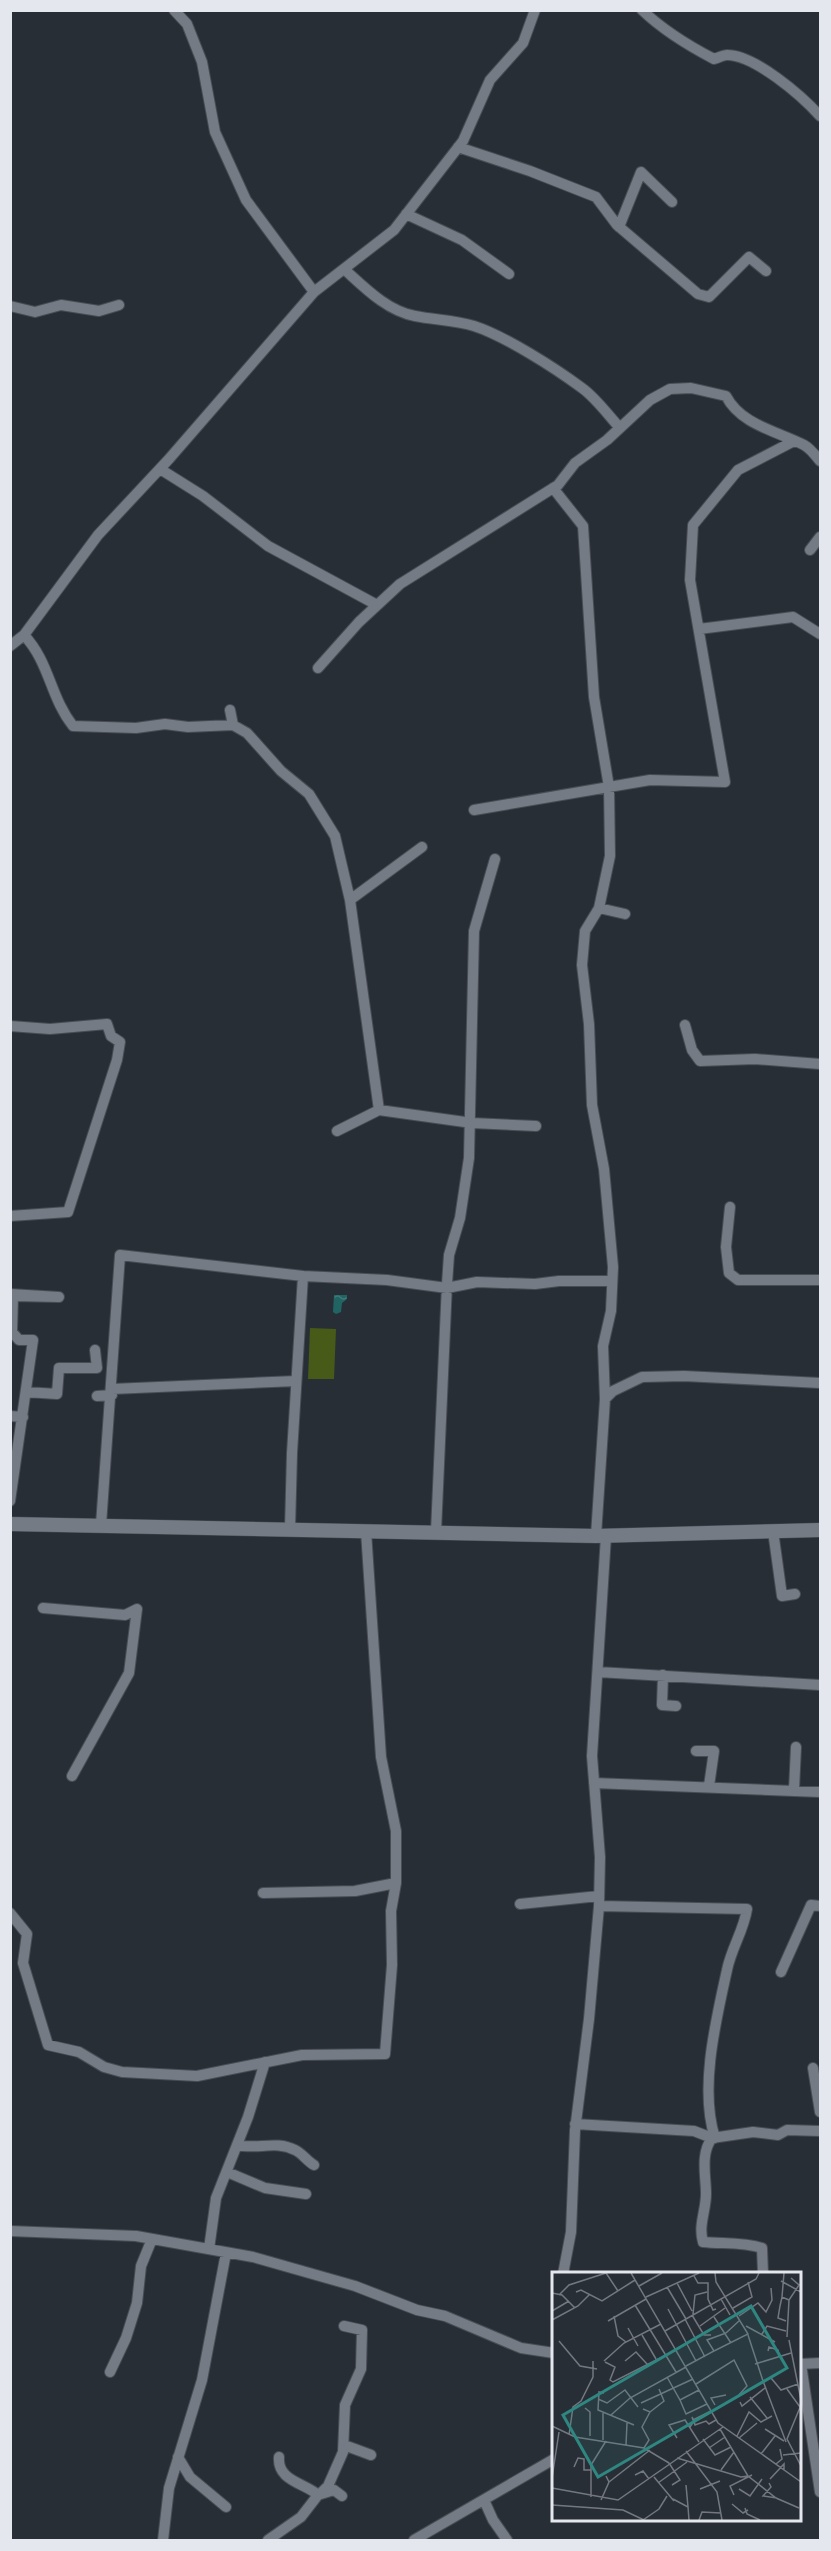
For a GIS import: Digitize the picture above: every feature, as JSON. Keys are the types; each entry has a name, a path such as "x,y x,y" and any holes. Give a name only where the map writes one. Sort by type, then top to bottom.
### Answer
{"main road":[{"path":"10,1524 601,1536 820,1530"}],"street":[{"path":"174,10 187,24 202,62 215,132 246,200 314,292"},
{"path":"10,646 24,635 98,535 160,469 314,292 394,230 458,147 490,80 523,43 535,10"},
{"path":"642,10 659,27 683,44 714,59 728,55 747,60 802,96 820,116"},
{"path":"458,147 530,171 596,197 619,227 698,294 709,297 749,257 766,271"},
{"path":"619,227 641,172 649,183 672,202"},
{"path":"406,214 462,240 509,274"},
{"path":"344,269 391,307 414,316 439,318 476,327 522,350 583,389 620,428"},
{"path":"10,306 35,312 61,305 99,310 119,305"},
{"path":"318,668 400,584 553,488 575,463 620,428 650,400 670,389 691,388 726,396 732,409 769,431 806,446 820,461"},
{"path":"474,810 650,780 725,782 690,580 693,525 738,470 794,441"},
{"path":"160,469 203,496 268,546 377,606"},
{"path":"553,488 583,526 594,698 609,787 610,856 598,909 585,931 582,965 589,1024 592,1105 609,1214 612,1281 611,1311 603,1346 604,1399 598,1672 592,1756 600,1857 599,1901 589,2019 575,2124 571,2232 563,2272"},
{"path":"810,550 820,537"},
{"path":"699,629 793,617 820,634"},
{"path":"24,635 37,648 49,673 63,713 73,726 136,728 165,724 188,727 233,725 247,733 281,771 309,794 335,836 350,900 379,1110"},
{"path":"230,710 233,725"},
{"path":"350,900 422,847"},
{"path":"436,1532 449,1255 460,1218 472,1123 474,931 495,859"},
{"path":"598,909 625,914"},
{"path":"10,1026 50,1029 107,1024 111,1036 120,1042 117,1060 68,1212 10,1216"},
{"path":"685,1025 692,1050 700,1061 747,1059 820,1064"},
{"path":"337,1131 379,1110 472,1123 536,1126"},
{"path":"730,1207 726,1247 729,1273 738,1280 820,1280"},
{"path":"101,1525 120,1255 303,1276 387,1280 447,1288 477,1281 535,1284 559,1281 612,1281"},
{"path":"290,1529 303,1276"},
{"path":"10,1294 59,1297 13,1296 12,1332 19,1340 33,1340 10,1501"},
{"path":"26,1392 57,1394 59,1368 97,1368 95,1350"},
{"path":"604,1399 613,1391 642,1377 684,1376 820,1383"},
{"path":"97,1396 112,1392 296,1381"},
{"path":"10,1416 23,1417"},
{"path":"10,1912 27,1934 22,1963 48,2045 79,2052 104,2067 135,2073 197,2076 302,2055 385,2054 392,1965 391,1911 396,1883 396,1831 381,1757 366,1531"},
{"path":"773,1532 782,1596 795,1594"},
{"path":"43,1608 125,1615 137,1609 129,1674 72,1776"},
{"path":"598,1672 820,1685"},
{"path":"663,1675 662,1706 676,1706"},
{"path":"794,1790 796,1747"},
{"path":"696,1751 714,1751 709,1786"},
{"path":"594,1783 820,1792"},
{"path":"263,1893 355,1891 396,1883"},
{"path":"520,1904 599,1901 747,1909 727,1971 711,2052 709,2125 713,2138"},
{"path":"781,1972 811,1905 820,1906"},
{"path":"208,2249 216,2198 265,2062"},
{"path":"813,2068 820,2112"},
{"path":"575,2124 694,2131 713,2138 753,2132 778,2135 787,2130 820,2131"},
{"path":"713,2138 707,2144 703,2172 706,2193 700,2226 703,2242 728,2245 740,2243 762,2248 763,2272"},
{"path":"237,2145 250,2149 283,2146 297,2150 314,2165"},
{"path":"227,2172 265,2188 306,2194"},
{"path":"10,2231 136,2236 253,2257 346,2283 417,2310 445,2316 511,2344 552,2353"},
{"path":"110,2372 126,2338 137,2303 141,2266 152,2239"},
{"path":"165,2538 169,2488 202,2380 226,2253"},
{"path":"268,2541 301,2517 328,2486 344,2445 345,2404 361,2369 364,2341 362,2330 344,2326"},
{"path":"801,2364 820,2363"},
{"path":"801,2370 820,2492"},
{"path":"344,2445 371,2455"},
{"path":"178,2457 190,2477 226,2507"},
{"path":"279,2457 281,2469 288,2478 320,2494 334,2490 342,2496"},
{"path":"414,2541 552,2460"},
{"path":"484,2500 493,2520 507,2541"}],"green space":[{"path":"310,1328 336,1329 334,1379 308,1379"}],"water":[{"path":"334,1295 347,1295 347,1299 342,1303 341,1312 336,1314 333,1312"}]}
